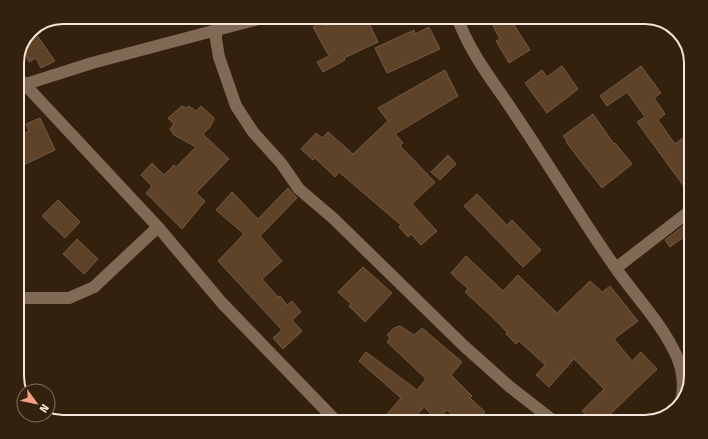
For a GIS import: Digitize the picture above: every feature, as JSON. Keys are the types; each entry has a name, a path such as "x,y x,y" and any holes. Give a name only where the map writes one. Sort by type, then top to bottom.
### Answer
{"street":[{"path":"216,24 216,39 219,57 236,106 253,132 281,163 299,189 334,218 464,346 510,387 546,415"},
{"path":"239,24 92,63 26,84 158,227 222,303 330,415"},
{"path":"460,24 468,44 480,65 513,111 616,268 664,334 676,355 682,374 682,388"},
{"path":"616,268 684,215"},
{"path":"24,298 69,298 94,287 158,227"}],"building":[{"path":"318,24 325,24 326,26 330,24 369,24 378,42 344,58 345,60 323,72 317,62 329,56 313,27"},
{"path":"497,24 513,24 530,50 509,63 496,41 500,39 493,26"},
{"path":"429,27 440,49 387,73 375,48 414,30 415,34"},
{"path":"36,35 55,61 41,68 36,58 29,62 25,53 32,39"},
{"path":"562,66 578,89 547,113 525,83 542,70 547,77"},
{"path":"641,66 661,93 654,98 665,114 658,120 675,144 684,137 684,186 637,122 645,117 627,92 607,106 600,96"},
{"path":"445,70 458,96 395,134 403,143 400,146 435,182 412,204 437,231 421,245 411,234 408,237 399,227 401,225 339,172 335,177 315,158 313,160 301,149 316,133 322,138 328,132 353,154 388,121 378,108"},
{"path":"182,106 186,108 189,106 196,111 201,106 213,117 214,119 210,127 203,134 229,159 196,193 205,201 182,229 146,193 152,186 141,175 152,163 164,175 174,165 176,167 196,147 174,135 170,129 174,124 168,118"},
{"path":"593,114 614,144 615,143 632,164 602,188 566,142 567,141 563,136"},
{"path":"40,118 55,150 24,165 24,134 29,131 26,124"},
{"path":"448,155 456,164 440,180 431,172"},
{"path":"288,188 297,198 260,236 282,261 262,279 287,305 292,301 301,312 292,320 302,331 283,349 273,338 282,330 218,261 244,234 216,210 232,192 258,219"},
{"path":"477,194 507,225 512,220 541,250 523,267 464,206"},
{"path":"58,200 80,222 65,238 42,216"},
{"path":"684,225 684,237 670,247 665,240"},
{"path":"77,239 98,259 84,274 63,254"},
{"path":"466,256 503,291 518,275 557,313 590,281 602,292 610,286 638,321 614,339 632,361 641,352 657,369 609,415 586,415 582,411 604,389 574,359 549,387 536,375 545,365 519,341 516,344 506,334 507,332 465,292 468,289 451,273"},
{"path":"363,267 392,293 365,322 349,306 351,304 338,292"},
{"path":"400,326 414,335 422,328 462,362 451,375 472,396 470,398 485,412 482,415 452,415 447,410 442,415 432,415 424,407 417,415 386,415 401,398 359,361 366,352 417,390 426,379 387,342 390,338 387,335 394,328"}]}
